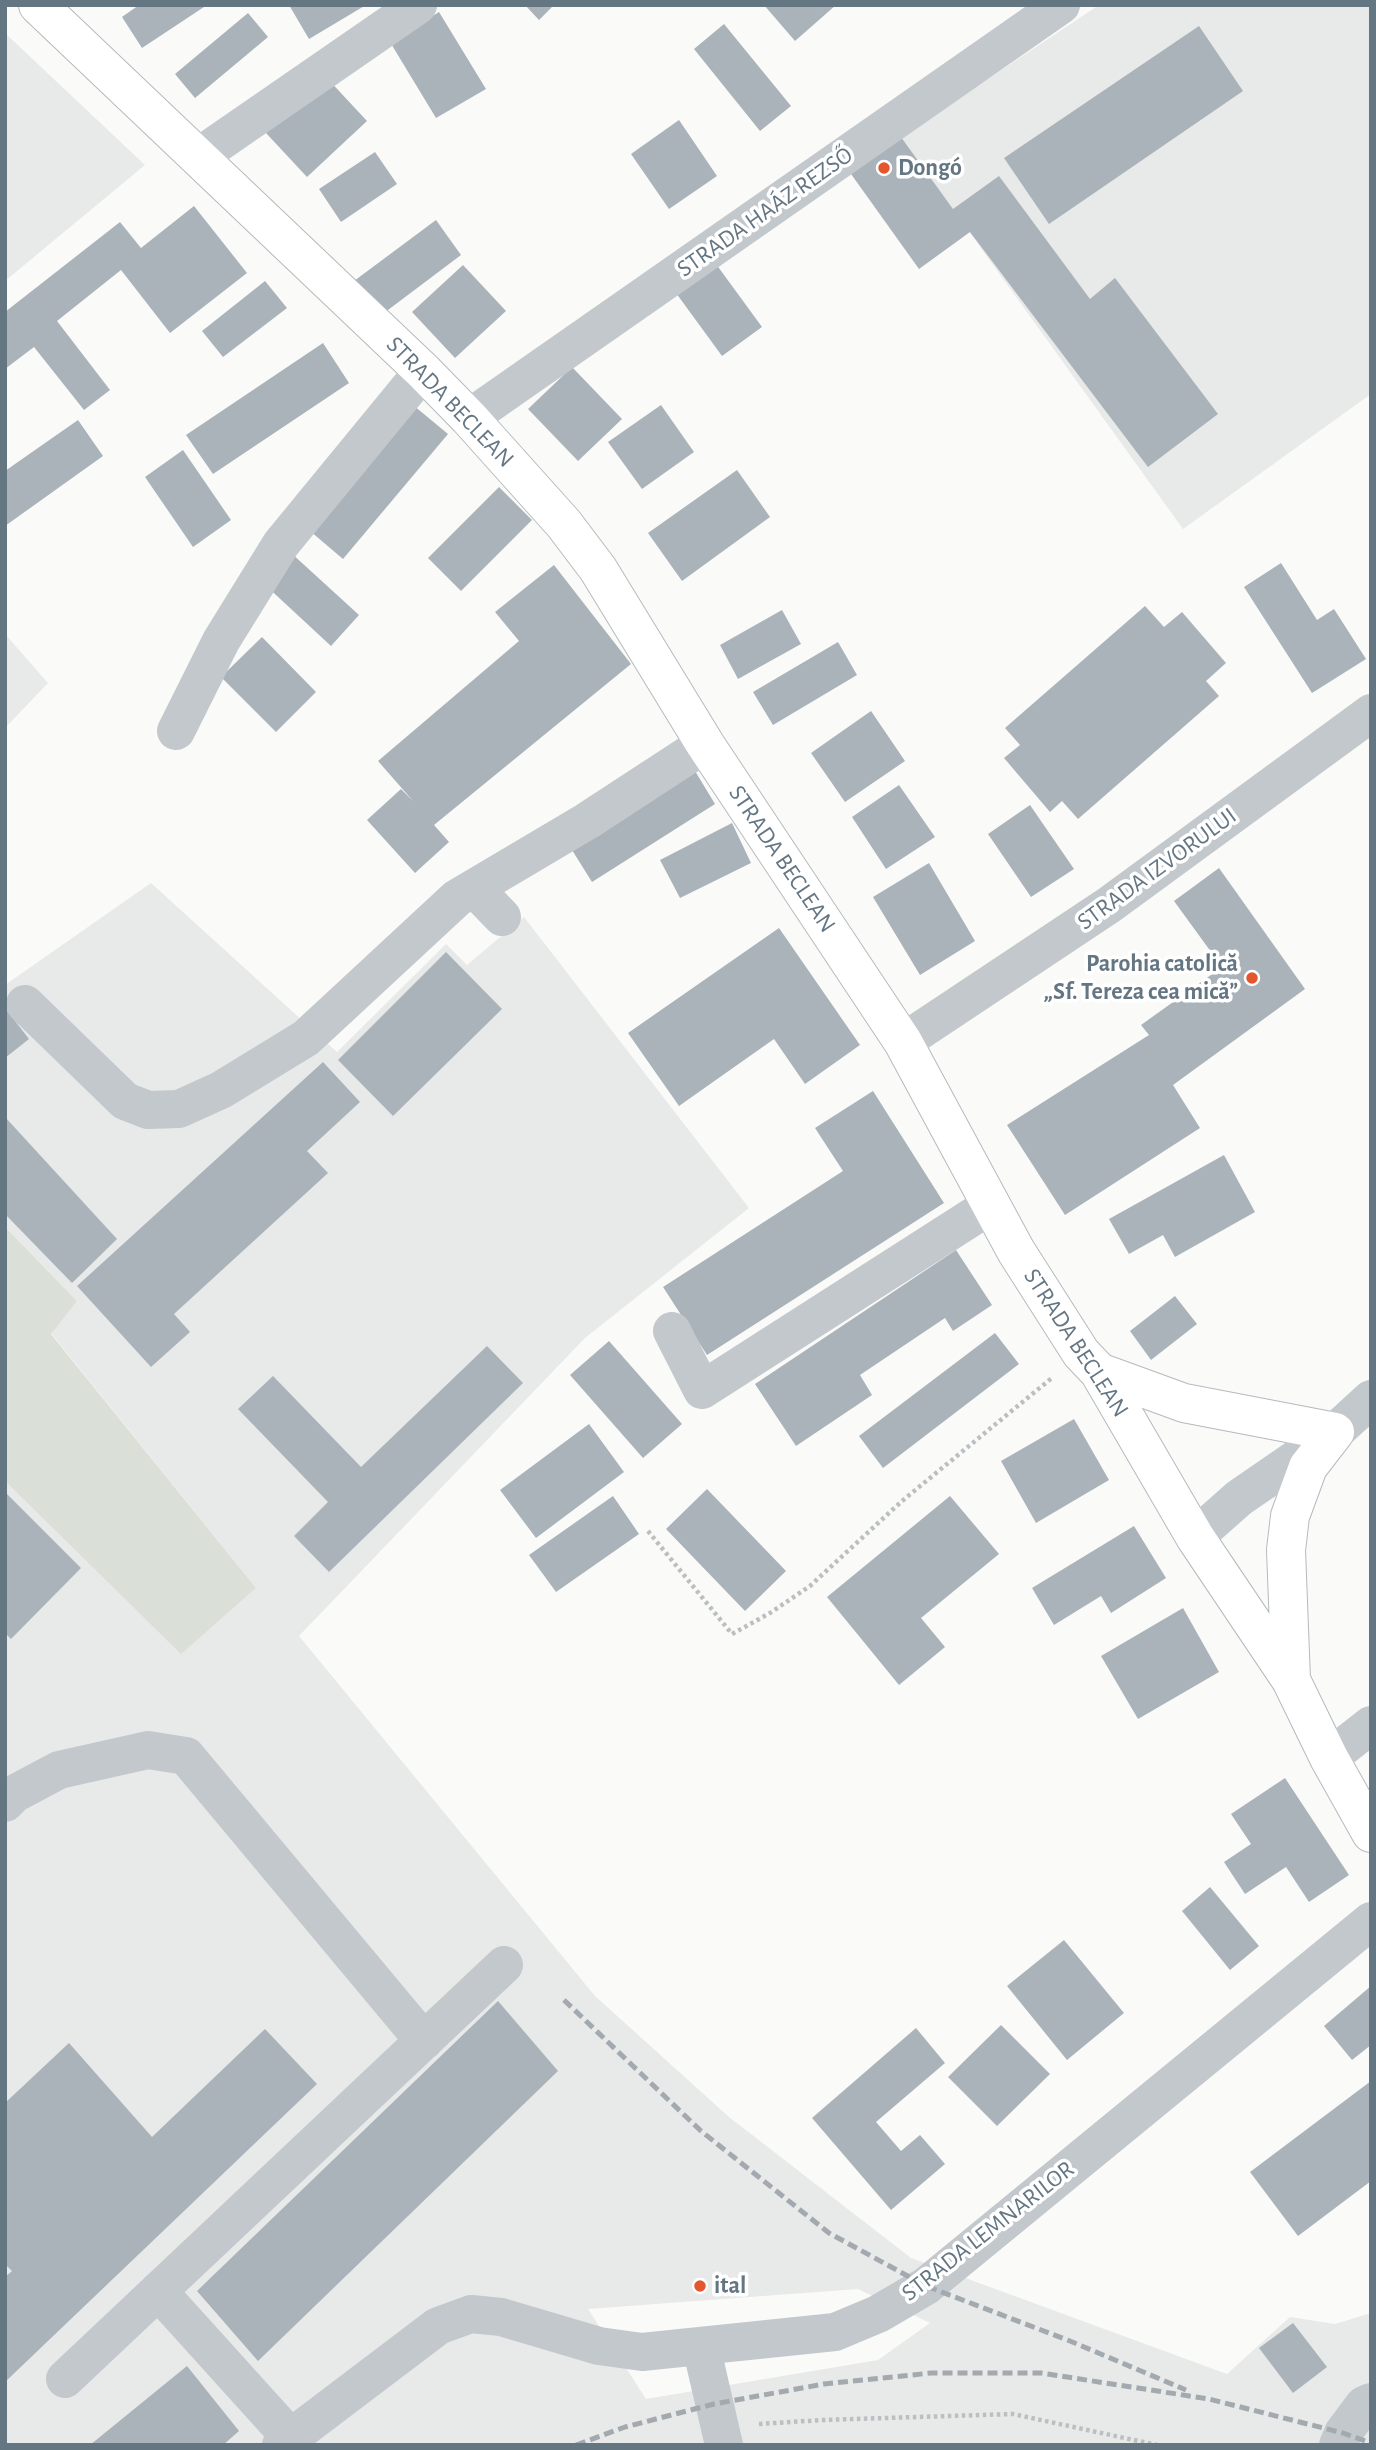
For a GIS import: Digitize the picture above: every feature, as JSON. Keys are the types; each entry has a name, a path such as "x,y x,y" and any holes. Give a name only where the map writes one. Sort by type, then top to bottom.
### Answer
{"main road":[{"name":"STRADA BECLEAN","path":"38,5 470,418 564,524 598,569 705,744 903,1042 1016,1251 1090,1363 1195,1537 1291,1680 1329,1758 1371,1833"},
{"path":"1090,1363 1184,1403 1335,1432 1308,1467 1290,1516 1286,1550 1291,1680"}],"street":[{"path":"198,157 418,5"},
{"name":"STRADA HAÁZ REZSŐ","path":"470,418 1061,5"},
{"path":"176,731 221,641 281,544 423,371"},
{"name":"STRADA IZVORULUI","path":"903,1042 1109,905 1371,713"},
{"path":"25,1004 125,1101 148,1110 179,1109 221,1090 306,1038 457,898 587,821 705,744"},
{"path":"474,888 502,917"},
{"path":"672,1331 702,1390 991,1205"},
{"path":"1195,1537 1239,1498 1335,1432 1371,1399"},
{"path":"1329,1758 1371,1725"},
{"path":"5,1803 14,1794 59,1770 148,1750 186,1756 424,2041"},
{"name":"STRADA LEMNARILOR","path":"286,2441 438,2326 471,2314 501,2317 599,2346 642,2352 835,2332 878,2314 926,2286 1371,1921"},
{"path":"65,2379 504,1965"},
{"path":"158,2291 286,2441"},
{"path":"701,2346 722,2436"},
{"path":"1338,2445 1343,2433 1364,2404 1371,2402"}],"path":[{"path":"648,1531 732,1634 810,1586 902,1501 1090,1363"},
{"path":"722,2436 822,2420 1013,2414 1157,2445"}],"shaded area":[{"path":"1099,5 1371,5 1371,394 1183,529 901,137"},
{"path":"5,33 145,165 5,281"},
{"path":"5,634 48,683 5,728"},
{"path":"151,883 337,1052 446,944 467,965 524,917 749,1208 585,1338 299,1636 595,1996 729,2117 911,2258 1227,2374 1290,2317 1335,2324 1371,2313 1371,2445 5,2445 5,1481 181,1653 256,1588 51,1333 77,1301 5,1227 5,985","holes":["858,2289 930,2323 878,2360 646,2399 588,2309"]},
{"path":"5,1227 77,1301 51,1334 256,1588 181,1654 5,1481"}],"building":[{"path":"139,5 207,5 142,48 122,17"},
{"path":"289,5 366,5 309,39"},
{"path":"525,5 554,5 539,20"},
{"path":"764,5 836,5 795,41"},
{"path":"439,12 486,89 436,118 390,42"},
{"path":"248,13 268,37 195,98 175,74"},
{"path":"724,24 791,106 760,131 694,49"},
{"path":"1199,26 1243,91 1049,224 1004,158"},
{"path":"326,77 367,121 307,177 266,133"},
{"path":"679,120 717,176 669,209 631,154"},
{"path":"901,137 953,209 999,176 1090,299 1115,278 1218,414 1148,467 970,232 919,269 851,174"},
{"path":"375,152 397,184 341,222 319,189"},
{"path":"194,206 247,273 170,333 121,270 57,321 110,390 84,410 34,347 5,369 5,312 120,222 141,248"},
{"path":"436,220 461,255 380,316 354,281"},
{"path":"708,253 762,327 722,356 668,282"},
{"path":"463,265 506,311 455,358 412,312"},
{"path":"265,281 287,308 223,357 202,331"},
{"path":"323,343 349,383 213,474 186,435"},
{"path":"572,367 622,419 578,461 528,409"},
{"path":"413,405 448,434 343,559 310,531"},
{"path":"661,405 694,452 642,489 608,442"},
{"path":"78,420 103,456 5,526 5,471"},
{"path":"183,450 231,520 193,547 145,477"},
{"path":"737,470 770,517 682,581 648,533"},
{"path":"499,487 532,520 461,591 428,558"},
{"path":"290,552 359,615 331,646 262,582"},
{"path":"1281,563 1317,620 1334,609 1366,659 1312,693 1244,587"},
{"path":"554,565 631,664 434,825 449,842 415,873 367,820 401,789 413,801 378,761 519,641 495,612"},
{"path":"1145,606 1164,627 1182,612 1226,663 1206,681 1219,696 1078,819 1062,801 1050,812 1004,758 1020,745 1005,728"},
{"path":"782,610 801,644 738,679 720,645"},
{"path":"262,637 316,692 276,732 221,677"},
{"path":"838,642 857,675 773,725 753,692"},
{"path":"871,711 905,761 845,802 811,753"},
{"path":"695,771 715,804 592,882 572,850"},
{"path":"899,785 935,837 886,869 852,817"},
{"path":"1030,805 1074,869 1031,897 988,834"},
{"path":"732,823 751,863 680,898 660,860"},
{"path":"929,863 975,941 920,975 873,897"},
{"path":"1219,868 1305,989 1173,1085 1200,1128 1065,1215 1007,1125 1149,1035 1141,1025 1222,967 1174,901"},
{"path":"779,928 860,1045 805,1084 774,1039 679,1106 628,1033"},
{"path":"446,952 502,1009 393,1116 338,1060"},
{"path":"5,1008 29,1039 5,1058"},
{"path":"323,1062 360,1102 307,1151 328,1173 174,1314 190,1332 151,1367 77,1286"},
{"path":"873,1091 944,1203 707,1355 663,1287 843,1171 815,1128"},
{"path":"5,1117 117,1239 72,1283 5,1214"},
{"path":"1224,1155 1255,1212 1175,1257 1163,1235 1129,1254 1109,1219"},
{"path":"956,1250 992,1305 953,1331 945,1318 860,1375 872,1395 796,1446 755,1384"},
{"path":"1175,1296 1197,1324 1151,1360 1130,1331"},
{"path":"995,1333 1019,1364 883,1468 859,1436"},
{"path":"609,1341 682,1424 643,1458 570,1375"},
{"path":"487,1346 523,1383 329,1572 294,1536 328,1502 238,1409 273,1376 361,1467"},
{"path":"1074,1419 1109,1480 1036,1523 1001,1461"},
{"path":"589,1424 624,1472 536,1538 500,1490"},
{"path":"707,1489 786,1571 745,1611 666,1529"},
{"path":"5,1492 81,1568 11,1639 5,1633"},
{"path":"613,1496 639,1534 556,1592 529,1555"},
{"path":"950,1496 999,1554 921,1618 945,1647 899,1685 827,1597"},
{"path":"1134,1526 1166,1578 1111,1613 1101,1596 1054,1625 1032,1588"},
{"path":"1183,1608 1219,1672 1138,1719 1101,1656"},
{"path":"1285,1778 1349,1875 1309,1902 1286,1867 1245,1894 1224,1862 1251,1844 1231,1814"},
{"path":"1210,1887 1259,1946 1230,1970 1182,1911"},
{"path":"1064,1940 1124,2013 1067,2060 1007,1986"},
{"path":"1371,1986 1371,2045 1352,2060 1324,2026"},
{"path":"498,2001 558,2071 258,2361 197,2291"},
{"path":"1001,2025 1050,2074 997,2126 948,2077"},
{"path":"916,2028 945,2063 876,2122 901,2151 920,2135 945,2164 891,2210 812,2118"},
{"path":"265,2029 317,2084 5,2382 5,2277 12,2271 5,2264 5,2103 69,2043 152,2137"},
{"path":"1371,2081 1371,2181 1298,2236 1250,2172"},
{"path":"1293,2323 1327,2367 1293,2393 1259,2348"},
{"path":"187,2366 239,2431 223,2445 90,2445"}],"railway":[{"path":"564,2000 701,2131 829,2233 926,2286 1070,2341 1186,2390"},
{"path":"576,2445 625,2427 714,2404 824,2384 931,2373 1041,2373 1209,2399 1343,2433 1371,2443"}],"place":[{"name":"Dongó","path":"884,168"},
{"name":"Parohia catolică „Sf. Tereza cea mică”","path":"1252,978"},
{"name":"ital","path":"700,2286"}]}
